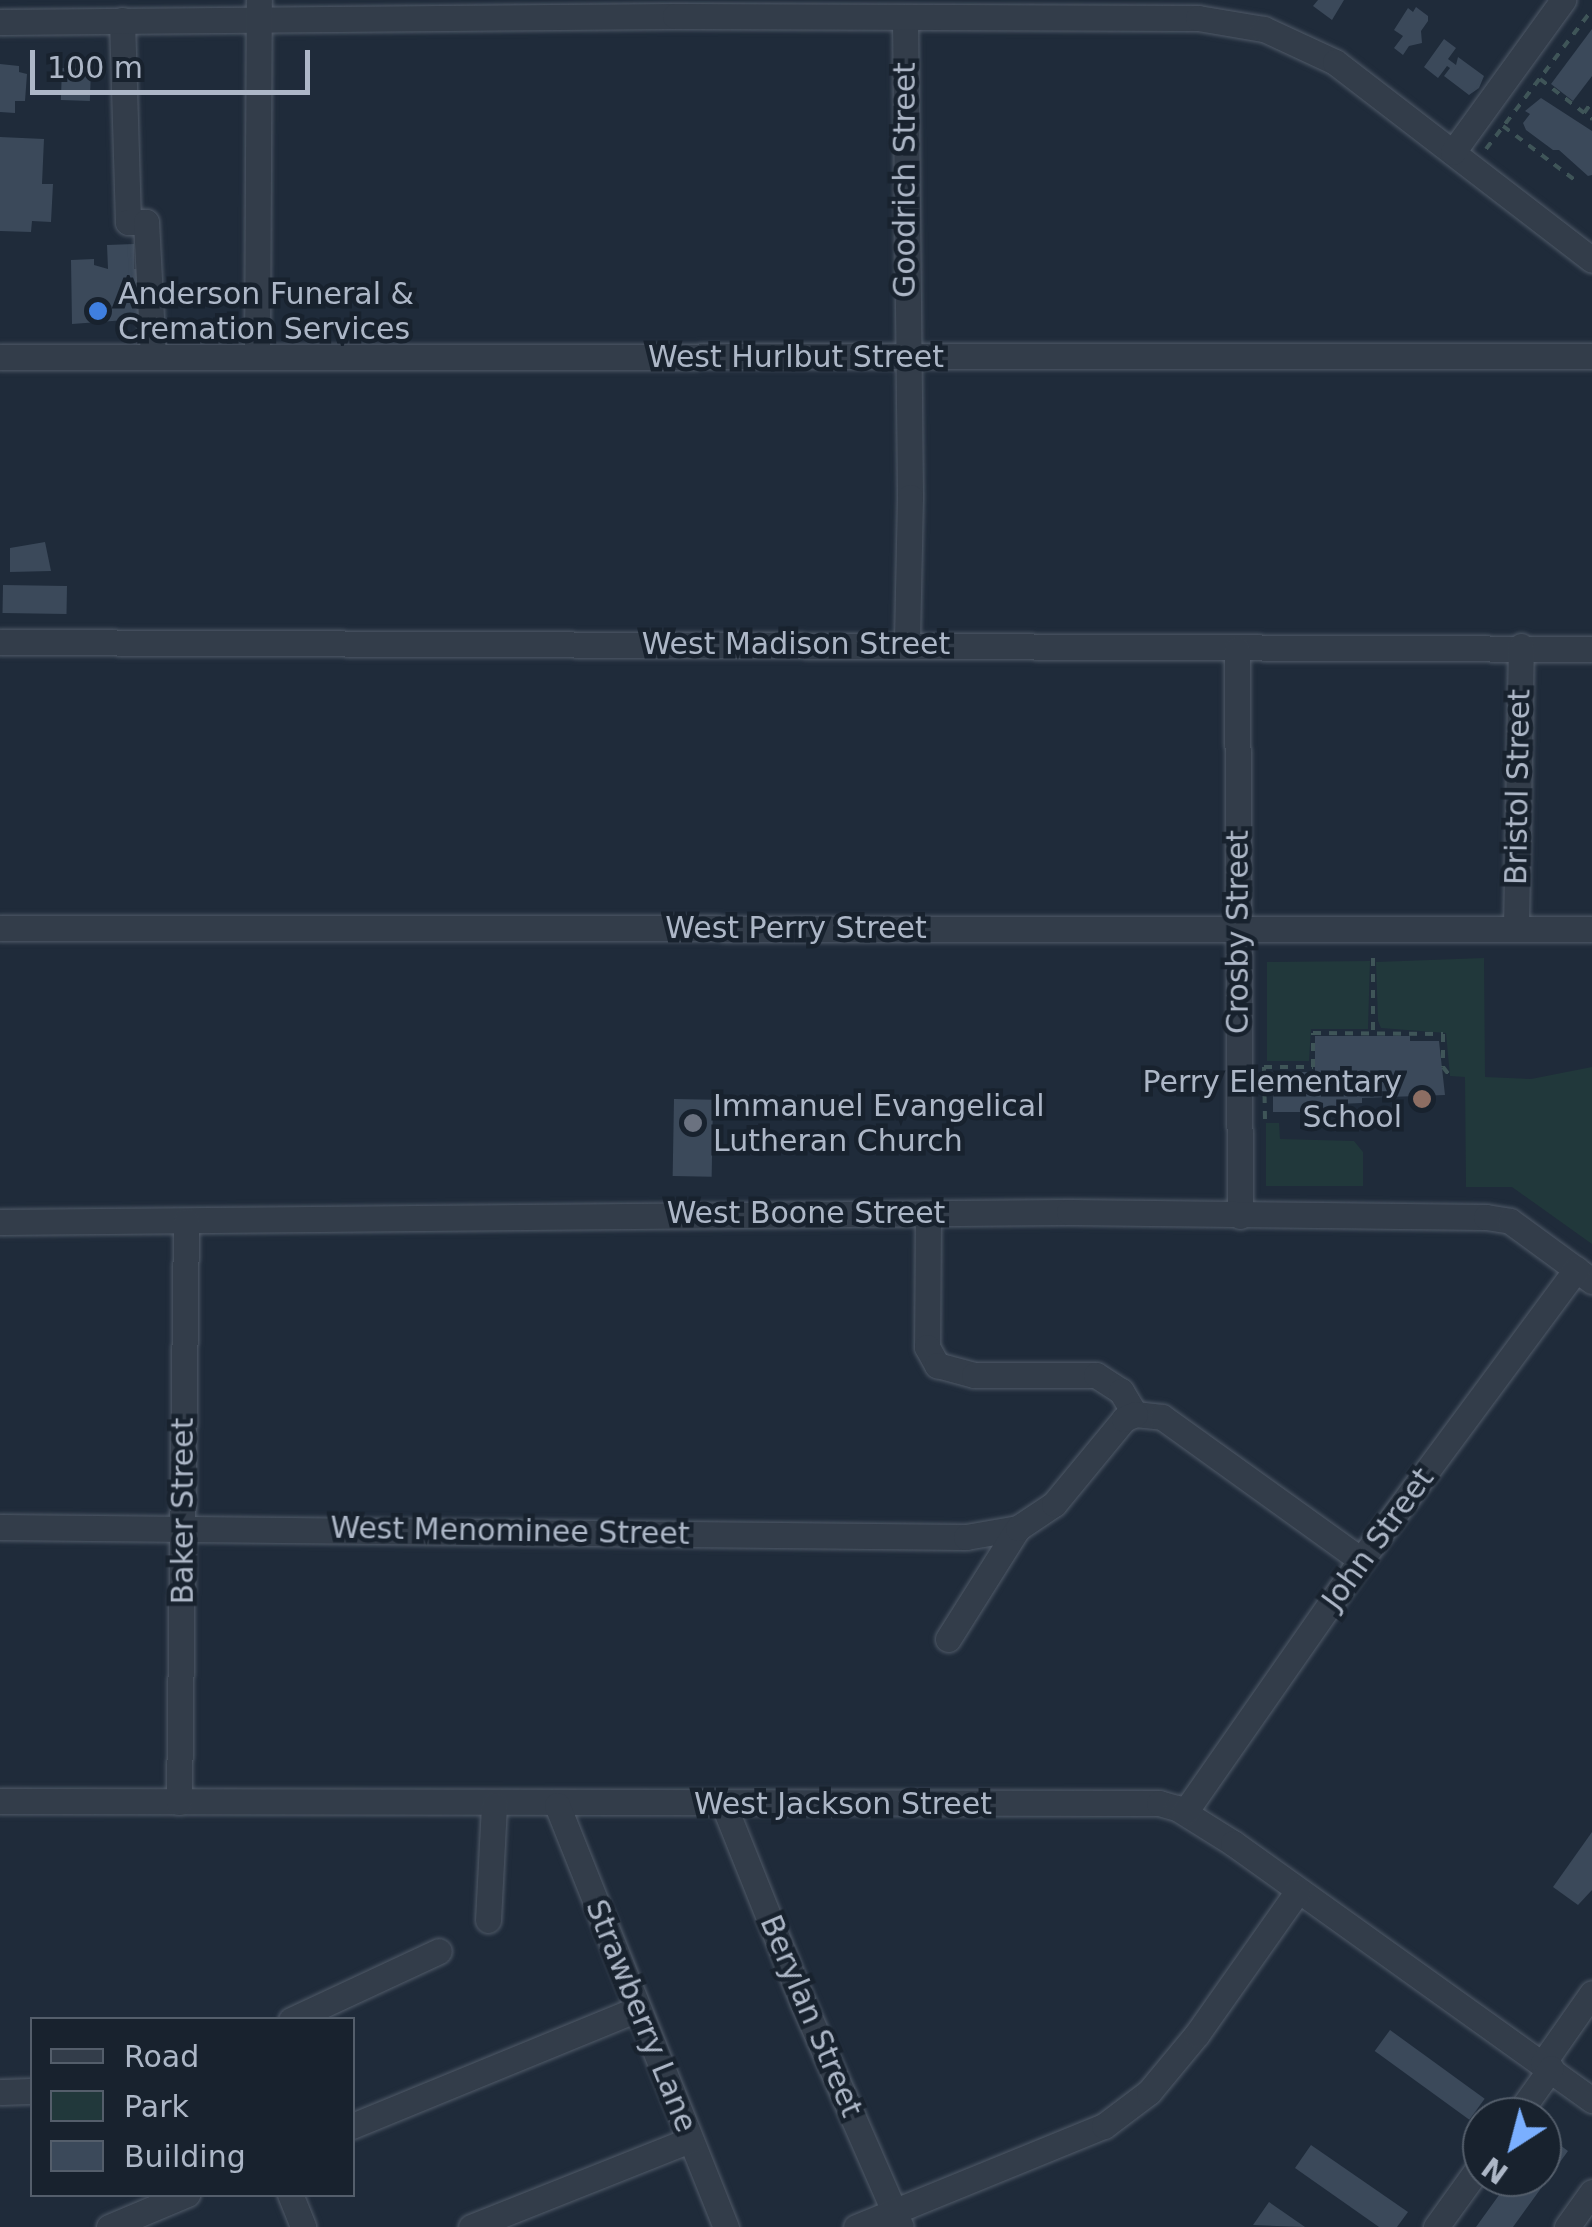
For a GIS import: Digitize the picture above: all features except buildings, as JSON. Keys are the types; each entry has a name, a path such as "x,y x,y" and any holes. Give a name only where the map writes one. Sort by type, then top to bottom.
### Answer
{"street":[{"path":"1453,152 1563,0"},
{"path":"0,22 122,20 259,9 675,8 905,17 959,9 1198,18 1264,29 1335,62 1592,260"},
{"path":"258,356 259,9"},
{"name":"Goodrich Street","path":"905,17 910,497 907,644"},
{"path":"122,20 128,222 146,222 153,356"},
{"name":"West Hurlbut Street","path":"0,357 1592,356"},
{"name":"West Madison Street","path":"0,642 1592,649"},
{"name":"Bristol Street","path":"1516,927 1520,646"},
{"name":"Crosby Street","path":"1237,649 1240,1216"},
{"name":"West Perry Street","path":"0,928 1592,929"},
{"path":"928,1213 927,1347 937,1366 974,1375 1096,1376 1121,1391 1135,1414"},
{"name":"West Boone Street","path":"0,1222 928,1213 1499,1218 1519,1226 1584,1275"},
{"name":"Baker Street","path":"179,1802 186,1221"},
{"name":"John Street","path":"1185,1812 1362,1560 1584,1275"},
{"path":"948,1639 1018,1528 1054,1504 1124,1419 1135,1414 1162,1417 1362,1560"},
{"name":"West Menominee Street","path":"0,1527 966,1536 1018,1528"},
{"name":"West Jackson Street","path":"0,1801 558,1805 1159,1803 1185,1812 1592,2100"},
{"name":"Berylan Street","path":"723,1803 803,2003 898,2219"},
{"path":"488,1920 494,1804"},
{"name":"Strawberry Lane","path":"558,1805 726,2227"},
{"path":"856,2227 898,2219 1104,2126 1149,2092 1197,2034 1298,1891"},
{"path":"297,2017 439,1951"},
{"path":"1528,2097 1592,1993"},
{"path":"355,2125 637,2009"},
{"path":"0,2092 30,2091"},
{"path":"471,2227 690,2140"},
{"path":"1436,2227 1462,2191"},
{"path":"1567,2227 1592,2192"},
{"path":"109,2227 180,2197"},
{"path":"291,2197 303,2227"}],"path":[{"path":"1485,151 1592,10"},
{"path":"1540,79 1592,119"},
{"path":"1584,113 1592,102"},
{"path":"1504,126 1576,180"},
{"path":"1373,958 1374,1034"},
{"path":"1264,1119 1264,1067 1313,1066 1313,1033 1444,1034 1443,1067 1450,1076"}],"green space":[{"path":"1484,958 1485,1077 1531,1079 1592,1067 1592,1244 1512,1187 1466,1187 1465,1077 1450,1076 1446,1033 1381,1028 1378,1021 1376,962"},
{"path":"1370,961 1368,1029 1311,1029 1309,1061 1267,1061 1267,962"},
{"path":"1266,1123 1279,1123 1280,1139 1354,1141 1363,1152 1363,1186 1266,1186"}],"place":[{"name":"Anderson Funeral & Cremation Services","path":"98,311"},
{"name":"Perry Elementary School","path":"1422,1099"},
{"name":"Immanuel Evangelical Lutheran Church","path":"693,1123"}]}
